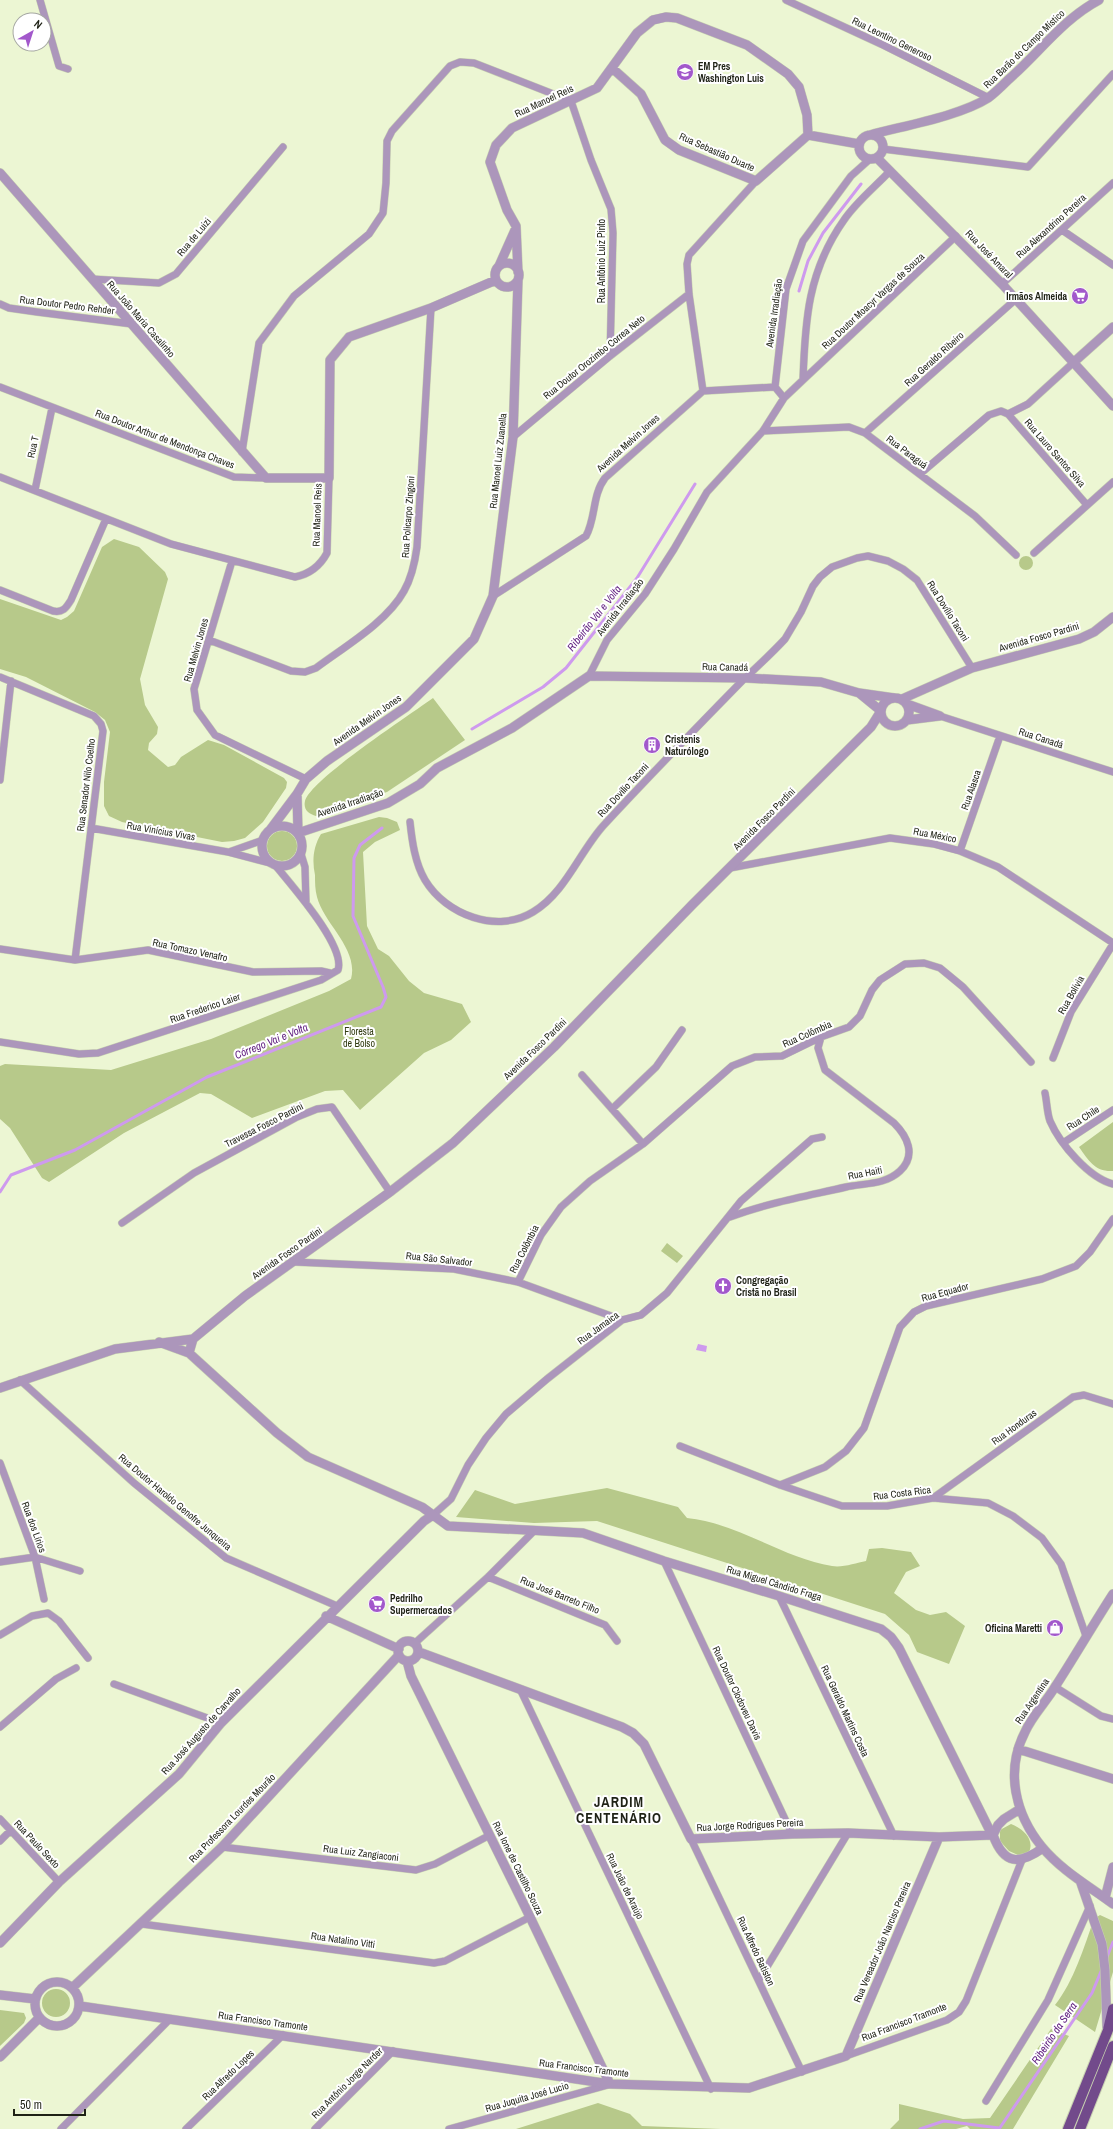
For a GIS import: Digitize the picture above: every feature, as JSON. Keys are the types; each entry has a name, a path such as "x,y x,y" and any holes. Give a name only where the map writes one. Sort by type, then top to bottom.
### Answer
{"main road":[{"path":"1068,2129 1108,2030 1113,2009"},
{"path":"1080,2129 1113,2046"}],"street":[{"path":"40,0 59,66 68,69"},
{"name":"Rua Leontino Generoso","path":"786,0 881,44 988,98"},
{"name":"Rua Barão do Campo Místico","path":"870,135 967,108 988,98 1030,60 1062,26 1084,8 1099,0"},
{"name":"Rua Manoel Reis","path":"516,226 507,210 490,162 496,145 512,128 597,88 637,33 654,20 666,17 677,18 747,45 788,74 799,87 807,115 808,135"},
{"path":"242,452 259,343 294,296 369,234 383,213 386,183 387,141 392,131 450,66 460,62 474,63 571,101"},
{"name":"Rua Sebastião Duarte","path":"612,68 641,94 665,140 679,150 756,181"},
{"path":"883,149 1028,167 1113,74"},
{"name":"Rua Antônio Luiz Pinto","path":"571,101 591,160 611,209 613,233 610,356"},
{"path":"784,398 775,387 703,391 689,294 687,264 689,255 756,181 808,135 859,144"},
{"path":"870,135 880,138 883,149 874,158 861,154 859,144 863,137 870,135"},
{"name":"Rua de Luizi","path":"92,279 159,283 176,274 284,147"},
{"name":"Rua José Amaral","path":"874,158 890,171 956,236 1016,299 1113,406"},
{"name":"Avenida Irradiação","path":"775,387 786,289 803,241 851,176 874,158"},
{"path":"803,380 807,310 818,269 844,219 890,171"},
{"name":"Rua João Maria Casalinho","path":"0,173 266,478"},
{"name":"Rua Alexandrino Pereira","path":"1002,284 1113,183"},
{"path":"499,266 510,264 518,276 509,287 502,285 496,280 496,273 516,226"},
{"name":"Rua Manoel Luiz Zuanella","path":"493,596 514,437 518,276 516,226"},
{"path":"1062,230 1113,265"},
{"name":"Rua Doutor Moacyr Vargas de Souza","path":"803,380 956,236"},
{"name":"Rua Manoel Reis","path":"0,477 171,544 295,577 305,575 321,564 327,553 330,360 349,337 431,308 496,280"},
{"name":"Rua Doutor Orozimbo Correa Neto","path":"514,437 610,356 689,294"},
{"name":"Rua Geraldo Ribeiro","path":"865,433 1016,299"},
{"name":"Rua Doutor Pedro Rehder","path":"0,304 9,308 132,324"},
{"name":"Rua Policarpo Zingoni","path":"209,640 291,671 305,672 316,668 383,617 404,592 413,570 417,547 431,308"},
{"path":"920,474 989,415 1001,411 1008,414 1028,404 1113,327"},
{"name":"Avenida Irradiação","path":"298,833 388,803 420,784 437,768 512,728 589,676 607,640 645,594 674,549 707,492 763,431 784,398 803,380"},
{"name":"Rua Doutor Arthur de Mendonça Chaves","path":"0,387 234,477 329,478"},
{"name":"Avenida Melvin Jones","path":"270,830 306,780 327,762 406,707 474,639 493,596 586,536 591,527 598,488 605,478 703,391"},
{"name":"Rua T","path":"35,490 52,408"},
{"name":"Rua Lauro Santos Silva","path":"1008,414 1086,505"},
{"name":"Rua Paraguá","path":"763,431 849,427 865,433 975,516 1016,554"},
{"path":"1034,553 1113,482"},
{"path":"0,590 53,611 59,612 64,610 71,600 106,519"},
{"name":"Rua Dovílio Taconi","path":"410,822 417,860 425,880 439,897 453,908 488,922 504,922 520,918 533,912 552,898 602,827 785,639 801,612 813,586 820,577 832,567 857,558 868,556 888,561 903,569 917,580 972,668"},
{"name":"Rua Melvin Jones","path":"232,561 194,689 197,710 215,735 306,780"},
{"name":"Avenida Fosco Pardini","path":"901,700 972,668 1079,639 1094,632 1113,617"},
{"name":"Rua Canadá","path":"589,676 746,678 821,682 859,693 901,700 940,716 1113,772"},
{"name":"Rua Senador Nilo Coelho","path":"0,677 94,716 101,724 103,730 75,960"},
{"path":"0,780 11,681"},
{"path":"859,693 881,711 884,720 891,725"},
{"path":"881,711 887,701 901,700 910,712 907,720"},
{"name":"Avenida Fosco Pardini","path":"193,1339 245,1296 390,1192 453,1143 537,1064 871,727 881,711"},
{"path":"871,727 900,725 907,720 940,716"},
{"name":"Rua Alasca","path":"960,851 1000,736"},
{"path":"297,794 298,833 302,842 301,854 305,867 306,903"},
{"path":"298,833 293,829 281,826 270,830 263,840 263,852 273,864 288,866 293,864 301,854"},
{"path":"302,842 317,827"},
{"name":"Rua Vinícius Vivas","path":"91,828 228,852 273,864"},
{"name":"Rua México","path":"730,868 890,838 934,844 960,851 998,867 1113,943"},
{"name":"Rua Vinícius Vivas","path":"228,852 263,840"},
{"name":"Rua Frederico Laier","path":"0,1042 79,1054 98,1053 321,980 330,973 338,970 339,957 329,937 306,903 273,864"},
{"name":"Rua Bolívia","path":"1053,1058 1071,1012 1113,943"},
{"name":"Rua Tomazo Venafro","path":"0,949 75,960 148,950 253,972 321,971 330,973"},
{"name":"Rua Colômbia","path":"518,1282 541,1235 561,1207 590,1181 643,1144 732,1066 755,1057 782,1056 821,1037 849,1027 860,1016 872,990 880,980 905,964 924,963 940,968 963,987 1031,1062"},
{"path":"612,1109 656,1067 682,1030"},
{"name":"Rua Haiti","path":"729,1217 767,1205 849,1186 884,1181 900,1170 908,1160 910,1148 904,1133 825,1070 818,1048 821,1037"},
{"path":"582,1075 643,1144"},
{"path":"1045,1093 1050,1121 1063,1142 1083,1166 1098,1179 1113,1184"},
{"name":"Travessa Fosco Pardini","path":"122,1223 194,1172 298,1117 317,1109 332,1107 390,1192"},
{"name":"Rua Chile","path":"1063,1142 1113,1110"},
{"name":"Rua Jamaica","path":"433,1515 451,1499 468,1466 486,1438 506,1414 547,1378 622,1320 641,1315 656,1305 741,1201 812,1139 822,1137"},
{"name":"Rua Equador","path":"780,1485 826,1466 846,1451 864,1428 900,1327 914,1312 926,1306 1042,1279 1076,1266 1090,1252 1113,1219"},
{"name":"Rua São Salvador","path":"294,1262 454,1269 518,1282 622,1320"},
{"path":"0,1388 115,1349 159,1342 193,1339 188,1353 159,1342"},
{"name":"Rua Miguel Cândido Fraga","path":"188,1353 276,1433 308,1457 422,1507 448,1526 583,1533 664,1561 874,1626 886,1633 896,1642 992,1835"},
{"name":"Rua Doutor Haroldo Genofre Junqueira","path":"20,1380 134,1483 226,1558 337,1606"},
{"name":"Rua Honduras","path":"933,1498 1073,1397 1084,1395 1113,1404"},
{"name":"Rua Costa Rica","path":"680,1446 780,1485 842,1506 887,1506 933,1498 988,1504 1013,1516 1042,1538 1061,1564 1086,1636"},
{"name":"Rua dos Lírios","path":"0,1463 35,1557 44,1599"},
{"name":"Rua José Augusto de Carvalho","path":"0,1943 59,1882 179,1774 221,1723 326,1616 424,1521 433,1515"},
{"path":"415,1643 488,1577 534,1531"},
{"path":"0,1562 35,1557 80,1571"},
{"name":"Rua Doutor Clodoveu Davis","path":"664,1561 792,1834"},
{"name":"Rua José Barreto Filho","path":"488,1577 605,1624 617,1641"},
{"name":"Rua Argentina","path":"1113,1594 1055,1687 1025,1731 1018,1749 1013,1774 1020,1809 1029,1828 1043,1848 1081,1883 1113,1904"},
{"name":"Rua Geraldo Martins Costa","path":"779,1596 894,1836"},
{"path":"0,1635 32,1616 48,1613 59,1621 88,1658"},
{"path":"326,1616 399,1652 407,1661 416,1658 419,1652 415,1643"},
{"path":"399,1652 405,1641 415,1643"},
{"name":"Rua Professora Lourdes Mourão","path":"72,1988 142,1924 222,1847 399,1652"},
{"name":"Rua Jorge Rodrigues Pereira","path":"419,1652 521,1691 622,1727 633,1733 644,1744 691,1839 848,1833 939,1837 992,1835"},
{"name":"Rua Ione de Castilho Souza","path":"407,1661 411,1676 530,1917 610,2084"},
{"path":"0,1727 56,1679 76,1668"},
{"path":"114,1684 221,1723"},
{"path":"1055,1687 1101,1716 1113,1719"},
{"name":"Rua João de Araújo","path":"521,1691 711,2089"},
{"path":"1018,1749 1113,1779"},
{"path":"1020,1809 1004,1819 998,1825 992,1835 996,1843 1007,1856 1013,1859 1022,1860 1043,1848"},
{"name":"Rua Paulo Sexto","path":"0,1819 59,1882"},
{"path":"0,1841 10,1831"},
{"path":"759,1980 848,1833"},
{"name":"Rua Luiz Zangiaconi","path":"222,1847 416,1870 435,1864 490,1835"},
{"name":"Rua Vereador João Narciso Pereira","path":"846,2056 939,1837"},
{"name":"Rua Alfredo Batiston","path":"691,1839 802,2072"},
{"name":"Rua Francisco Tramonte","path":"80,2006 610,2084 711,2089 750,2088 802,2072 948,2020 959,2012 993,1936 1022,1860"},
{"path":"1104,1898 1113,1867"},
{"name":"Rua Argentina","path":"1081,1883 1102,1944 1108,2030"},
{"path":"986,2101 1048,2000 1090,1906"},
{"name":"Rua Natalino Vitti","path":"142,1924 434,1963 445,1961 530,1917"},
{"path":"50,1983 66,1984 72,1988 79,1999 80,2006 74,2020 68,2024 52,2027 39,2018 36,2012 35,1999 38,1992 50,1983"},
{"path":"0,1995 35,1999"},
{"path":"0,2058 39,2018"},
{"path":"61,2129 169,2020"},
{"name":"Rua Alfredo Lopes","path":"186,2129 283,2035"},
{"name":"Rua Antônio Jorge Narder","path":"315,2129 393,2051"},
{"name":"Rua Juquita José Lucio","path":"449,2129 610,2084"}],"green space":[{"path":"114,539 139,547 165,572 168,579 140,679 145,705 158,727 157,734 149,743 148,750 168,767 175,765 181,757 208,740 224,745 284,778 287,782 286,788 263,822 245,838 222,842 122,822 109,816 104,806 104,782 110,732 105,720 95,712 26,677 0,669 0,599 61,620 67,617 74,611 102,547"},
{"path":"1023,556 1029,556 1033,560 1033,566 1029,570 1023,570 1019,566 1019,560"},
{"path":"433,698 465,740 387,792 316,816 307,811 305,801 311,791 324,778 342,763"},
{"name":"Floresta de Bolso","path":"379,817 397,822 400,830 375,842 363,852 367,926 378,949 389,956 409,981 424,993 462,1004 471,1022 451,1040 424,1053 360,1110 343,1090 325,1091 252,1118 211,1094 200,1093 124,1133 49,1182 42,1178 10,1128 0,1119 0,1066 5,1064 111,1070 211,1039 329,991 351,979 352,968 346,947 326,917 317,897 315,889 314,854 316,844 321,834"},
{"path":"282,831 293,835 297,846 293,857 282,861 271,857 267,846 271,835"},
{"path":"1113,1122 1113,1171 1107,1171 1093,1165 1079,1147"},
{"path":"667,1243 683,1256 677,1263 661,1251"},
{"path":"607,1488 678,1507 687,1518 724,1526 796,1556 832,1566 845,1566 866,1561 869,1549 882,1548 911,1552 920,1566 906,1572 894,1593 916,1610 930,1615 946,1612 965,1626 949,1664 917,1652 909,1635 885,1614 597,1521 534,1523 456,1517 475,1490 515,1504"},
{"path":"1011,1824 1023,1831 1029,1838 1029,1852 1020,1856 1009,1851 1000,1841 1000,1830"},
{"path":"1100,1915 1113,1921 1113,1972 1095,2032 1055,2005 1062,1996 1073,1975 1094,1919"},
{"path":"56,1989 62,1990 66,1993 69,1997 69,2009 66,2013 62,2016 56,2017 50,2016 46,2013 43,2009 42,2003 43,1997 46,1993 50,1990"},
{"path":"0,2010 24,2013 26,2018 24,2023 0,2046"},
{"path":"1051,2029 1069,2036 1013,2129 970,2129 967,2126 956,2129 890,2129 899,2120 899,2104 963,2119 990,2118"},
{"path":"598,2103 630,2114 642,2126 721,2129 516,2129"}],"shaded area":[{"path":"698,1344 707,1346 706,1352 696,1350"}],"waterway":[{"name":"Ribeirão Vai e Volta","path":"799,291 808,261 823,233 861,184"},
{"name":"Ribeirão Vai e Volta","path":"472,729 543,687 566,668 637,578 695,484"},
{"name":"Córrego Vai e Volta","path":"0,1192 11,1175 75,1150 207,1077 381,1007 386,997 383,987 353,916 354,858 360,845 382,828"},
{"name":"Ribeirão da Serra","path":"1107,1957 1113,1942"},
{"name":"Ribeirão da Serra","path":"999,2129 1092,1993 1102,1969"},
{"path":"920,2129 944,2121 999,2128"}],"place":[{"name":"EM Pres Washington Luis","path":"685,72"},
{"name":"Irmãos Almeida","path":"1080,296"},
{"name":"Cristenis Naturólogo","path":"652,745"},
{"name":"Congregação Cristã no Brasil","path":"723,1286"},
{"name":"Pedrilho Supermercados","path":"377,1604"},
{"name":"Oficina Maretti","path":"1055,1628"}],"district":[{"name":"JARDIM CENTENÁRIO","path":"619,1810"}]}
